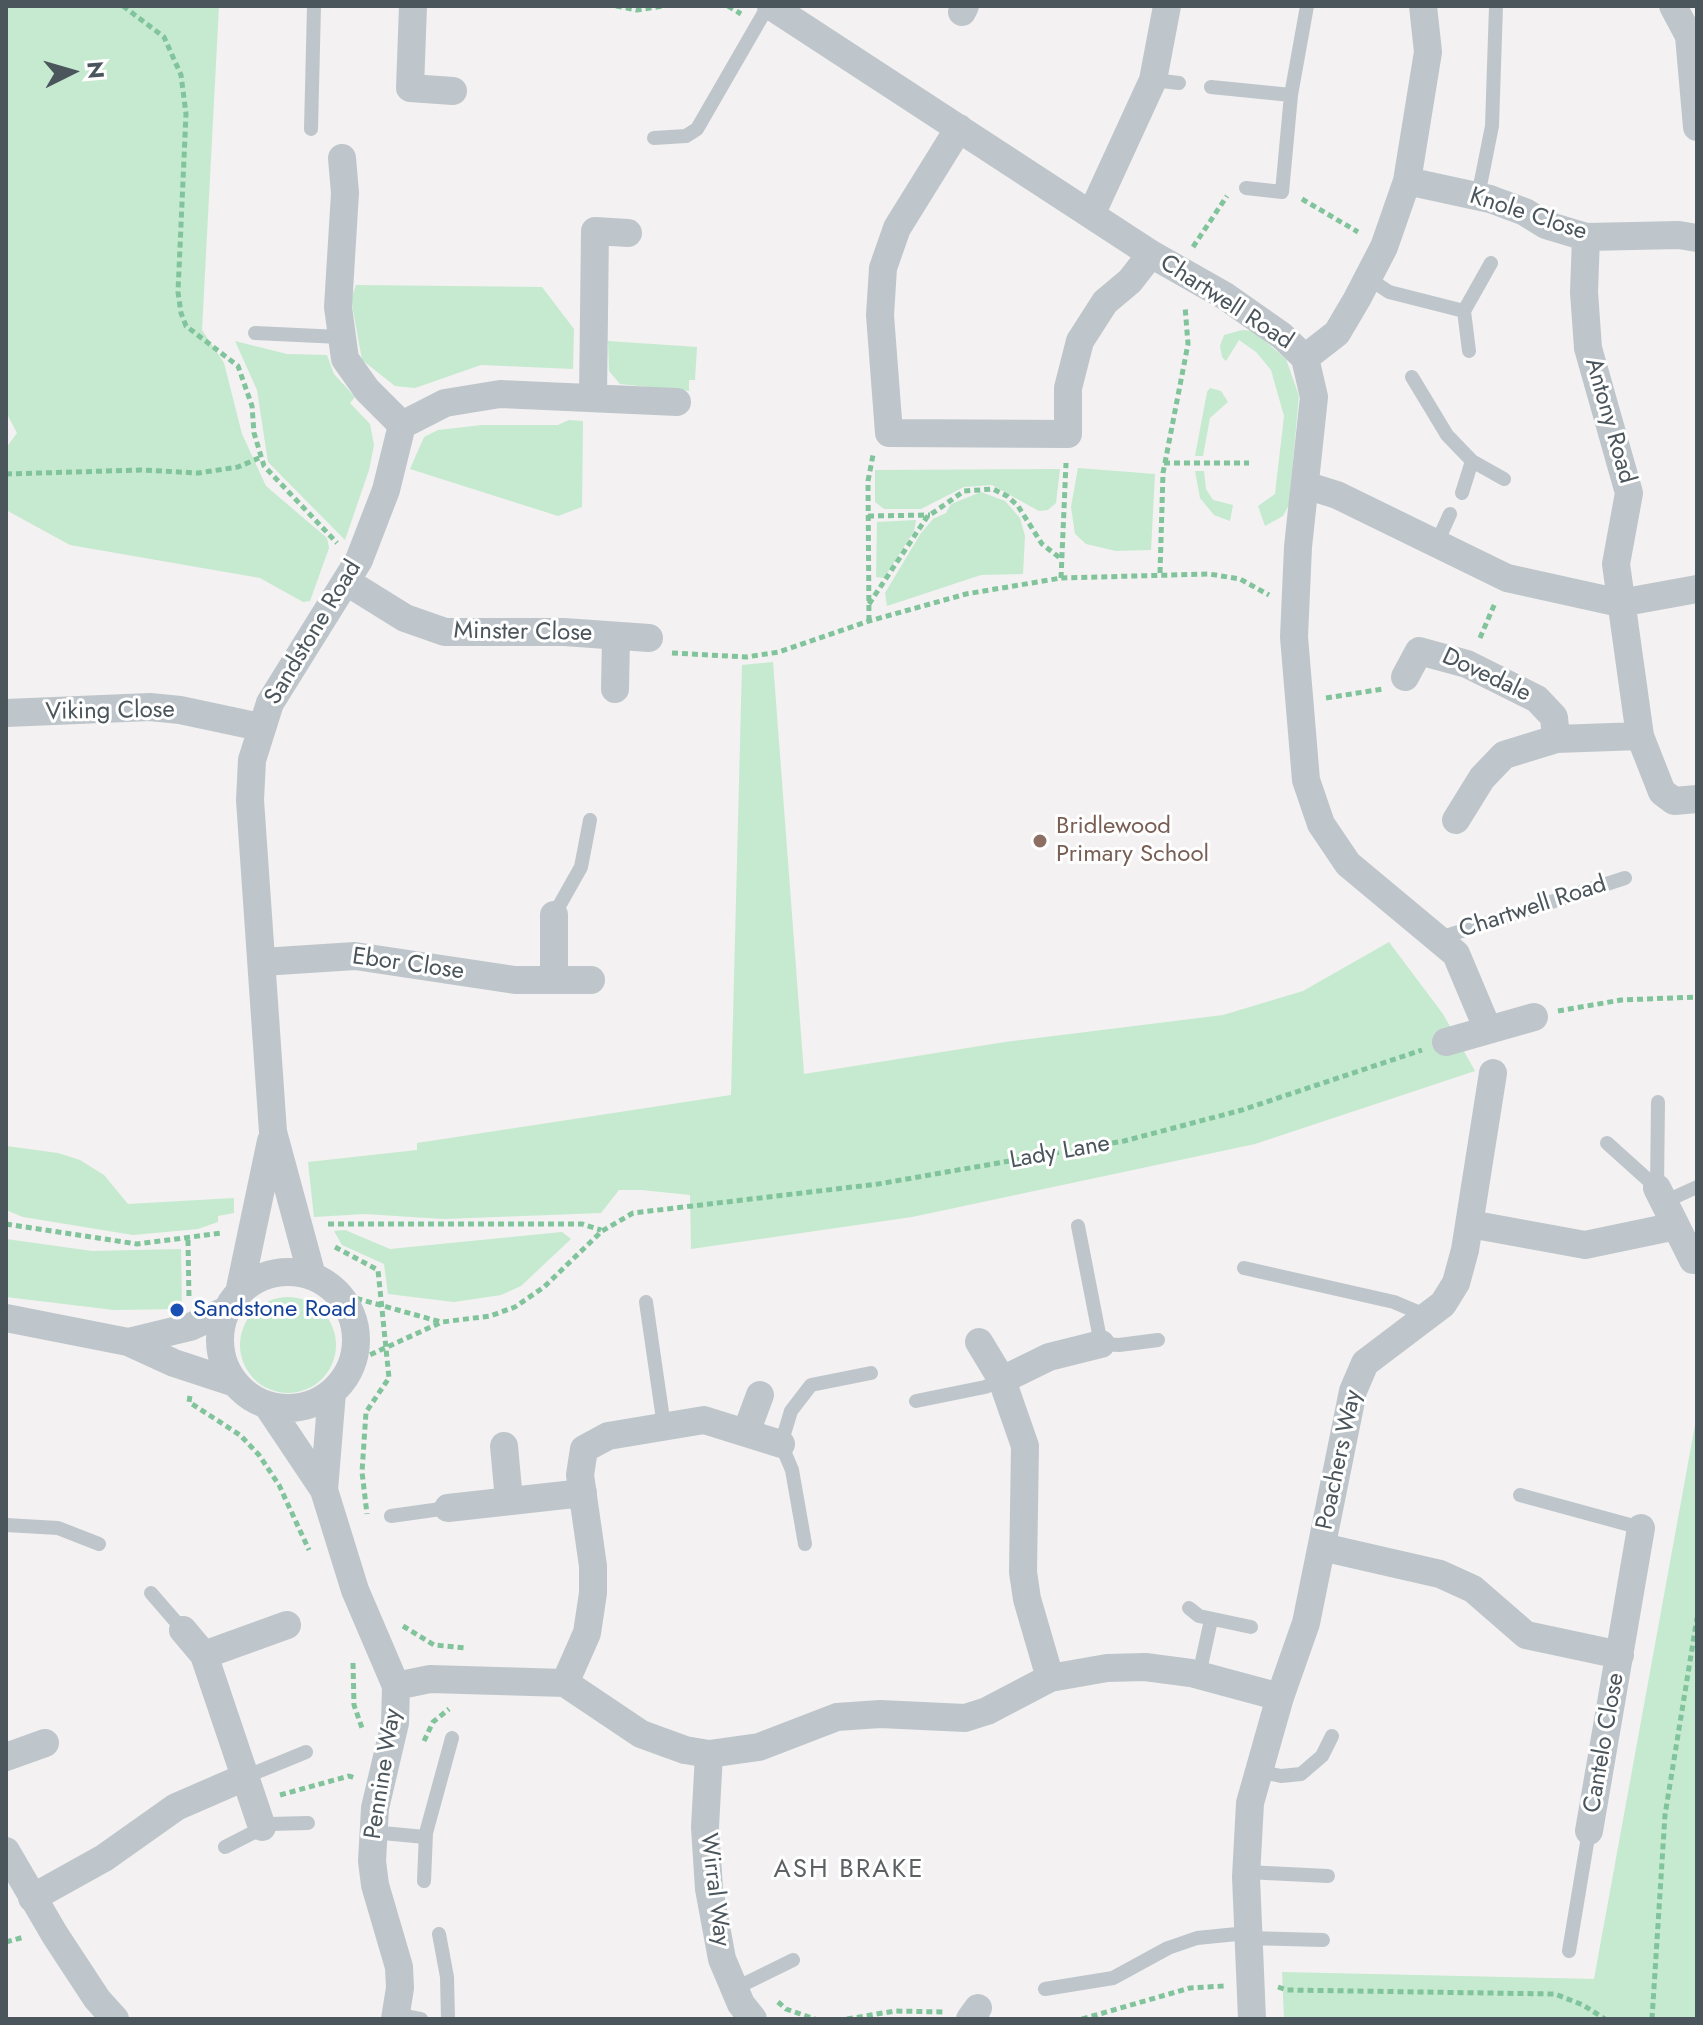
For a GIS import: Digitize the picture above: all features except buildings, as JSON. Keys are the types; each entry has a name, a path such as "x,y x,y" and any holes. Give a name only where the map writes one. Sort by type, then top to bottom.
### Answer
{"street":[{"path":"413,6 410,88 453,91"},
{"path":"1091,215 1166,82 1167,6"},
{"path":"1305,358 1337,333 1384,247 1407,181 1428,52 1423,6"},
{"path":"1673,6 1689,36 1697,127"},
{"name":"Chartwell Road","path":"765,12 959,128 1151,254 1180,283 1282,336 1305,358 1314,397 1294,596 1298,704 1306,780 1331,842 1361,878 1440,938 1456,954 1488,1030"},
{"path":"959,128 897,228 883,268 880,315 889,433 1068,434 1068,388 1080,341 1105,302 1130,281 1151,254"},
{"path":"342,158 345,193 338,307 340,337 353,374 402,425 445,403 484,395 677,402"},
{"name":"Knole Close","path":"1407,181 1510,205 1546,225 1586,237 1679,235 1697,238"},
{"path":"593,397 595,231 628,233"},
{"name":"Antony Road","path":"1586,237 1587,338 1608,430 1629,493 1628,513 1616,551 1620,603"},
{"name":"Sandstone Road","path":"312,1276 273,1132 250,800 252,760 260,727 281,683 353,571 386,490 402,425"},
{"path":"1305,485 1337,495 1507,578 1620,603 1697,589"},
{"name":"Minster Close","path":"353,571 405,618 445,632 536,631 649,638"},
{"path":"1620,603 1640,736 1662,792 1674,801 1697,799"},
{"name":"Minster Close","path":"615,689 616,637"},
{"name":"Dovedale","path":"1405,677 1419,651 1467,664 1509,681 1537,699 1554,717 1556,739"},
{"name":"Viking Close","path":"6,713 150,707 180,710 260,727"},
{"path":"1456,820 1482,778 1504,755 1556,739 1640,736"},
{"path":"554,915 554,980"},
{"name":"Ebor Close","path":"262,962 355,956 488,977 591,980"},
{"path":"1446,1042 1534,1017"},
{"name":"Poachers Way","path":"1280,1697 1306,1623 1356,1380 1365,1363 1443,1304 1456,1283 1470,1224 1493,1073"},
{"name":"Sandstone Road","path":"233,1302 273,1132"},
{"path":"1470,1224 1585,1245 1665,1205 1693,1260"},
{"path":"6,1318 128,1342 190,1369 235,1383 267,1405 301,1407 332,1392 352,1363 356,1345 354,1326 337,1293 312,1276 279,1272 257,1279 233,1302 190,1327 128,1342"},
{"path":"233,1302 221,1348 235,1383"},
{"path":"979,1342 1002,1380 1025,1446 1023,1572 1027,1599 1050,1678"},
{"path":"1002,1380 1049,1357 1101,1344"},
{"name":"Pennine Way","path":"324,1490 332,1392"},
{"path":"747,1430 760,1395"},
{"name":"Pennine Way","path":"267,1405 324,1490 355,1590 396,1686 395,1723 372,1832 375,1885 399,1967 404,2017"},
{"path":"565,1683 587,1633 593,1593 593,1566 580,1464 584,1449 597,1438 704,1420 747,1430 781,1444"},
{"path":"504,1446 509,1500"},
{"path":"448,1508 583,1493"},
{"name":"Cantelo Close","path":"1589,1831 1641,1528"},
{"name":"Cantelo Close","path":"1322,1547 1450,1578 1473,1589 1526,1635 1620,1655"},
{"path":"204,1655 287,1625"},
{"path":"183,1630 204,1655 262,1827"},
{"path":"396,1686 430,1679 565,1683 641,1734 685,1750 709,1754 759,1747 816,1724 857,1714 965,1718 987,1711 1050,1678 1122,1667 1199,1675 1280,1697 1250,1803 1246,1872 1252,2019"},
{"path":"6,1757 45,1743"},
{"name":"Wirral Way","path":"709,1754 706,1857 722,1959 734,1989 753,2019"},
{"path":"32,1898 104,1858 176,1807 245,1777"},
{"path":"6,1851 32,1898 97,1999 115,2019"}],"lane":[{"path":"311,129 314,6"},
{"path":"1246,188 1282,192 1291,95 1307,6"},
{"path":"1478,196 1492,126 1496,6"},
{"path":"654,138 675,138 697,129 711,110 765,12"},
{"path":"1211,87 1291,95"},
{"path":"1469,351 1464,311 1491,263"},
{"path":"1368,278 1389,292 1464,311"},
{"path":"255,333 340,337"},
{"path":"1412,377 1447,435 1472,461 1504,479"},
{"path":"1462,493 1472,461"},
{"path":"1436,545 1450,514"},
{"path":"554,915 581,867 590,820"},
{"name":"Chartwell Road","path":"1440,938 1625,878"},
{"path":"1658,1102 1665,1205"},
{"path":"1607,1143 1665,1205"},
{"path":"1665,1205 1697,1187"},
{"path":"1078,1226 1101,1344 1158,1340"},
{"path":"1244,1268 1394,1302 1427,1316"},
{"path":"646,1302 664,1426"},
{"path":"805,1544 792,1470 781,1444 791,1411 811,1385 871,1373"},
{"path":"916,1401 985,1387 1002,1380"},
{"path":"1520,1495 1641,1528"},
{"path":"391,1516 448,1508"},
{"path":"6,1525 58,1528 99,1544"},
{"path":"151,1593 183,1630"},
{"path":"1189,1608 1211,1620 1251,1627"},
{"path":"1199,1675 1211,1620"},
{"path":"1258,1771 1281,1776 1301,1774 1322,1756 1332,1736"},
{"path":"424,1881 425,1837 452,1738"},
{"path":"245,1777 306,1752"},
{"path":"225,1847 262,1827 280,1823 308,1823"},
{"path":"1569,1951 1589,1831"},
{"path":"372,1832 425,1837"},
{"path":"1246,1872 1328,1876"},
{"path":"439,1934 447,1977 448,2019"},
{"path":"1045,1989 1113,1978 1168,1948 1197,1938 1247,1935 1323,1940"},
{"path":"734,1989 793,1960"}],"path":[{"path":"123,6 164,37 181,75 186,114 178,292 186,326 238,366 252,406 259,458 334,541 353,571"},
{"path":"616,6 637,10 663,6"},
{"path":"728,6 765,12"},
{"path":"1160,573 1164,463 1188,344 1188,314 1180,283 1228,195 1246,188"},
{"path":"1282,192 1309,201 1384,247"},
{"path":"869,621 869,460 889,433"},
{"path":"1061,578 1068,434"},
{"path":"6,474 141,470 198,473 238,467 259,458"},
{"path":"1164,463 1249,463"},
{"path":"869,604 931,515 964,491 993,489 1018,506 1042,544 1060,558"},
{"path":"868,516 931,515"},
{"path":"649,638 649,653 746,657 779,652 869,621 966,594 1061,578 1160,573 1225,575 1254,586 1263,595 1294,596"},
{"path":"1467,664 1507,578"},
{"path":"1298,704 1378,692 1405,677"},
{"path":"1534,1017 1598,1003 1697,997"},
{"name":"Lady Lane","path":"352,1363 442,1322 490,1316 515,1307 544,1287 602,1231 633,1213 878,1184 1124,1141 1242,1110 1446,1042"},
{"path":"322,1224 323,1233"},
{"path":"188,1240 190,1327"},
{"path":"330,1244 378,1270"},
{"name":"Lady Lane","path":"337,1293 442,1322"},
{"path":"190,1369 189,1402 240,1435 259,1455 279,1485 310,1552"},
{"path":"1652,2019 1665,1815 1697,1618"},
{"path":"352,1657 354,1705 363,1731"},
{"path":"356,1778 358,1768"},
{"path":"1082,2019 1190,1988 1249,1984 1270,1984 1287,1990 1555,1994 1583,2005 1605,2019"},
{"path":"847,2019 895,2011 941,2010 966,2014"}],"green space":[{"path":"6,6 219,6 202,330 224,363 242,434 266,486 327,538 329,548 310,601 303,602 260,578 70,545 6,510 6,448 17,433 6,412"},
{"path":"356,285 542,287 574,329 573,369 481,365 415,388 395,386 362,360 351,299"},
{"path":"1242,330 1253,331 1286,359 1299,396 1289,505 1283,516 1265,526 1258,506 1275,494 1284,416 1271,370 1256,352 1239,340 1226,361 1222,357 1220,346 1224,335"},
{"path":"235,341 287,354 327,355 334,374 355,397 350,403 370,424 374,445 369,470 345,540 268,462 257,390"},
{"path":"608,341 697,347 695,380 689,380 689,391 620,384 609,371"},
{"path":"1210,388 1221,391 1228,402 1210,418 1203,456 1195,456 1207,392"},
{"path":"569,420 583,421 582,507 558,516 410,469 424,437 438,430 482,425 558,425"},
{"path":"1078,468 1155,474 1151,550 1116,551 1086,544 1075,534 1071,507"},
{"path":"1060,469 1056,503 1048,510 1039,511 992,485 964,487 921,509 884,509 875,502 875,470"},
{"path":"1195,471 1204,471 1206,489 1213,500 1233,505 1230,521 1214,515 1200,498"},
{"path":"981,492 1005,501 1020,518 1025,536 1023,574 981,575 887,606 885,593 921,533 933,519 946,513 951,504"},
{"path":"916,520 914,531 884,578 876,577 877,522"},
{"path":"773,662 804,1074 1005,1042 1223,1015 1303,991 1389,942 1443,1014 1475,1071 1255,1144 912,1217 691,1249 690,1195 642,1190 619,1190 601,1213 443,1219 365,1214 314,1217 308,1162 417,1150 417,1143 731,1095 742,665"},
{"path":"6,1146 58,1153 80,1160 104,1175 128,1204 234,1198 234,1213 218,1216 218,1222 198,1229 133,1235 23,1217 6,1210"},
{"path":"345,1230 390,1249 562,1232 571,1239 521,1286 501,1295 454,1302 388,1294 384,1264 342,1245 334,1231"},
{"path":"6,1239 92,1251 181,1249 182,1309 114,1310 6,1297"},
{"path":"288,1297 306,1301 322,1311 332,1327 336,1345 332,1363 322,1379 306,1389 288,1393 270,1389 254,1379 244,1363 240,1345 244,1327 254,1311 270,1301"},
{"path":"1697,1414 1697,2019 1284,2019 1282,1972 1594,1979"}],"place":[{"name":"Bridlewood Primary School","path":"1040,841"},
{"name":"Sandstone Road","path":"177,1310"}],"district":[{"name":"ASH BRAKE","path":"849,1871"}]}
